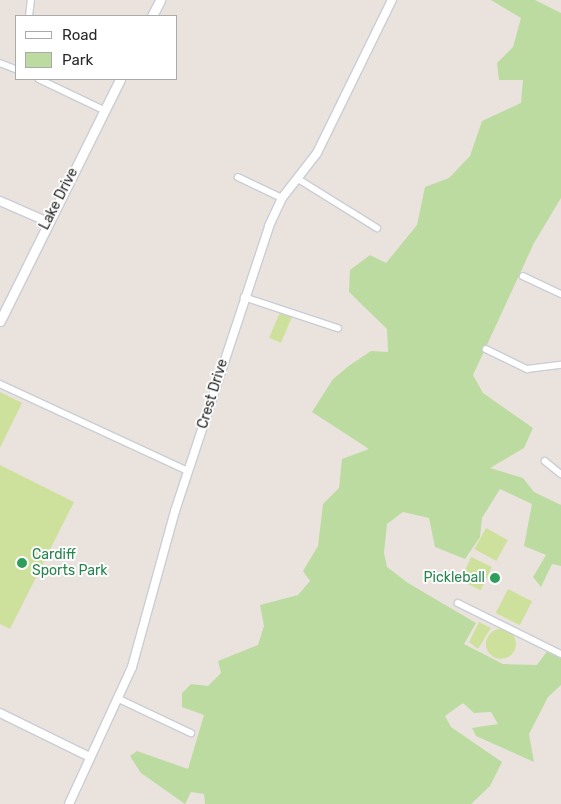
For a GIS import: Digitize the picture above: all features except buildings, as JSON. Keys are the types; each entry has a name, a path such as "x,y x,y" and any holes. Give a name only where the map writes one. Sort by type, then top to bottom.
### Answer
{"main road":[{"path":"152,15 160,0"},
{"name":"Lake Drive","path":"0,321 119,80"}],"street":[{"path":"29,15 31,0"},
{"name":"Crest Drive","path":"69,804 132,667 188,471 244,297 282,198 300,180 392,0"},
{"path":"0,63 15,69"},
{"path":"40,80 104,110"},
{"path":"238,177 282,198"},
{"path":"300,180 377,228"},
{"path":"0,201 48,222"},
{"path":"523,276 561,294"},
{"path":"244,297 338,328"},
{"path":"486,349 527,369 561,365"},
{"path":"0,384 109,437 188,471"},
{"path":"545,461 561,474"},
{"path":"458,603 561,654"},
{"path":"118,698 191,733"},
{"path":"0,713 90,757"}],"green space":[{"path":"491,0 535,0 561,13 561,198 534,243 473,375 483,393 533,428 524,448 490,468 523,478 534,492 561,505 561,566 552,564 541,587 533,577 546,555 524,546 532,504 500,489 482,518 480,537 465,559 435,547 429,518 403,512 387,524 384,553 387,567 408,583 476,623 464,644 503,664 537,665 548,650 561,658 561,685 548,697 529,734 534,762 476,736 472,728 498,724 491,712 474,713 463,703 445,716 451,727 502,762 490,786 471,804 205,804 204,794 191,792 185,804 141,773 130,756 137,751 188,769 204,715 182,707 182,693 191,684 208,686 221,673 218,661 258,645 264,626 260,605 298,595 310,581 303,571 318,546 323,504 339,488 342,459 369,449 312,412 333,379 350,365 371,351 388,352 387,329 349,292 350,270 370,255 386,263 417,225 425,187 449,178 470,156 482,121 521,103 523,80 499,80 497,63 513,47 521,18"},
{"path":"280,312 292,317 281,343 269,338"},
{"path":"0,392 22,403 0,448"},
{"name":"Cardiff Sports Park","path":"0,465 74,502 10,629 0,624"},
{"path":"486,528 508,540 496,561 474,549"},
{"path":"471,557 492,567 481,590 460,581"},
{"path":"508,589 532,601 520,625 496,613"},
{"path":"479,622 491,628 478,649 469,642"},
{"path":"501,629 512,633 516,644 512,655 501,659 490,655 486,644 490,633"}],"place":[{"name":"Cardiff Sports Park","path":"22,563"},
{"name":"Pickleball","path":"495,578"}]}
